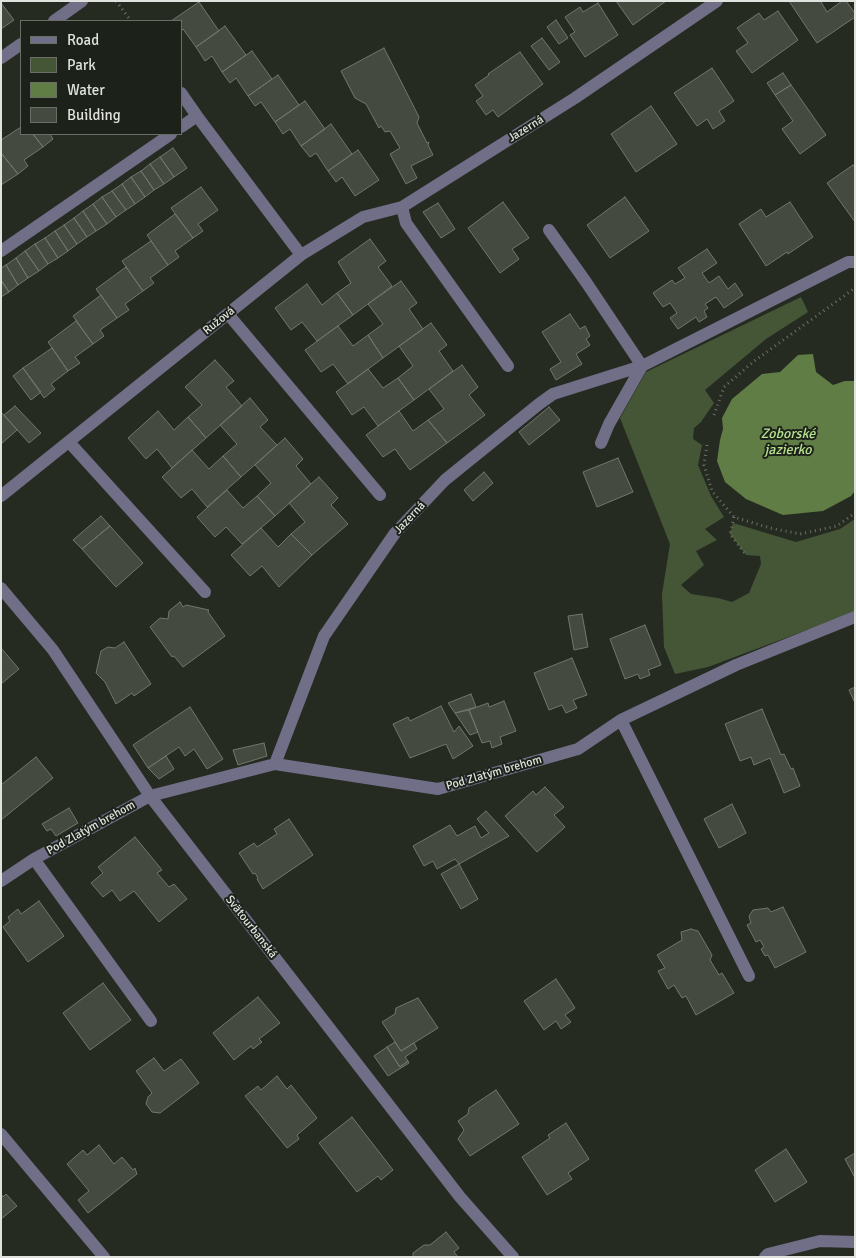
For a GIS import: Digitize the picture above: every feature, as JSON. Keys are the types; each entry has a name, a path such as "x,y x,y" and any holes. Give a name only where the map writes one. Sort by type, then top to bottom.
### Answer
{"street":[{"path":"55,20 82,1"},
{"name":"Jazerná","path":"301,255 363,217 402,207 575,98 717,1"},
{"path":"1,58 20,45"},
{"path":"182,94 301,255"},
{"path":"182,126 197,116"},
{"path":"1,251 170,135"},
{"path":"402,207 406,223 508,366"},
{"path":"549,230 642,366 609,424 601,443"},
{"name":"Ružová","path":"1,496 301,255"},
{"name":"Jazerná","path":"275,764 324,636 395,533 445,480 553,394 642,366 848,262 855,262"},
{"path":"228,314 380,494"},
{"path":"69,442 205,592"},
{"name":"Svätourbanská","path":"1,588 53,650 150,796 460,1197 513,1257"},
{"name":"Pod Zlatým brehom","path":"1,881 34,859 150,796 275,764 438,789 578,749 621,720 736,665 855,617"},
{"path":"621,720 749,976"},
{"name":"Pod Zlatým brehom","path":"34,859 151,1021"},
{"path":"1,1134 104,1257"},
{"path":"765,1257 768,1254 820,1241 855,1242"}],"path":[{"path":"116,1 130,20"},
{"path":"714,415 724,387 753,362 855,288"},
{"path":"706,444 704,464 712,491 734,517 770,528 800,534 837,526 855,513"},
{"path":"734,517 730,534 746,555"}],"green space":[{"path":"801,297 808,312 766,339 705,390 714,403 701,422 694,428 693,439 702,445 698,465 711,496 724,517 705,529 717,540 696,551 704,565 681,585 691,594 732,602 749,593 761,564 760,556 746,555 730,534 733,523 796,542 840,529 855,519 855,612 708,667 675,674 664,647 662,594 670,544 620,418 646,372"}],"water":[{"name":"Zoborské jazierko","path":"813,354 816,372 833,385 845,381 855,381 855,491 851,496 823,511 783,515 746,499 725,482 717,461 723,429 722,418 732,399 762,374 780,372 798,355"}],"building":[{"path":"616,1 666,1 633,25"},
{"path":"789,1 822,1 827,12 842,1 846,1 855,12 855,17 817,43"},
{"path":"199,2 219,31 196,47 182,30 182,20 172,20"},
{"path":"1,3 14,20 1,29"},
{"path":"598,3 618,35 585,57 570,35 575,32 565,17 580,7 583,12"},
{"path":"778,11 798,40 752,73 736,51 748,43 737,28 759,13 764,20"},
{"path":"556,20 568,38 559,44 547,27"},
{"path":"225,26 246,55 222,72 212,56 205,61 196,47"},
{"path":"542,38 560,62 549,70 531,46"},
{"path":"384,48 419,117 417,123 427,143 429,142 428,145 433,155 411,166 417,178 406,184 390,154 400,148 390,131 385,132 381,126 379,128 366,104 355,98 341,71"},
{"path":"252,51 272,79 248,96 236,78 230,83 222,72"},
{"path":"520,52 543,84 498,117 493,110 486,115 476,101 483,96 475,85"},
{"path":"712,68 734,101 719,111 725,121 713,129 707,119 697,126 674,93"},
{"path":"783,73 791,85 775,95 767,83"},
{"path":"278,75 299,105 275,122 261,102 255,106 248,96"},
{"path":"791,85 826,135 800,154 782,129 793,121 775,95"},
{"path":"305,101 325,129 301,146 290,129 283,134 275,122"},
{"path":"651,106 677,144 636,172 611,134"},
{"path":"331,124 352,154 328,171 316,153 310,157 301,146"},
{"path":"20,128 20,135 34,135 43,147 24,160 28,166 18,174 1,153 1,140"},
{"path":"34,135 51,135 53,139 43,147"},
{"path":"173,148 187,168 174,177 160,157"},
{"path":"358,150 379,180 355,196 342,177 336,182 328,171"},
{"path":"1,153 18,174 1,185"},
{"path":"160,157 174,177 164,184 150,164"},
{"path":"150,164 164,184 154,190 141,171"},
{"path":"853,165 855,168 855,222 827,183"},
{"path":"141,171 154,190 145,197 131,177"},
{"path":"131,177 145,197 135,204 122,184"},
{"path":"122,184 135,204 126,210 112,191"},
{"path":"201,187 218,210 198,224 203,231 193,238 171,208"},
{"path":"112,191 126,210 116,217 102,197"},
{"path":"102,197 116,217 107,224 93,204"},
{"path":"625,197 649,231 610,258 587,225"},
{"path":"503,202 529,238 512,249 519,259 500,273 468,228"},
{"path":"790,202 813,237 766,266 739,224 761,209 766,217"},
{"path":"438,203 455,229 441,238 423,212"},
{"path":"93,204 107,224 96,231 83,211"},
{"path":"83,211 96,231 87,237 74,218"},
{"path":"175,214 193,238 175,251 179,257 168,265 147,235"},
{"path":"74,218 87,237 77,244 64,225"},
{"path":"64,225 77,244 68,251 55,231"},
{"path":"55,231 68,251 58,258 45,238"},
{"path":"45,238 58,258 48,264 35,244"},
{"path":"370,239 386,261 378,267 392,286 353,315 337,293 351,283 338,262"},
{"path":"151,241 168,265 150,278 154,283 143,291 122,261"},
{"path":"35,244 48,264 39,271 25,251"},
{"path":"707,249 717,263 702,273 709,283 719,276 728,289 735,283 743,295 724,308 716,297 705,304 708,308 704,311 707,317 699,322 696,317 678,329 670,318 677,313 670,303 663,307 653,293 672,280 675,284 685,278 678,268"},
{"path":"25,251 39,271 28,278 16,258"},
{"path":"16,258 28,278 18,285 6,265"},
{"path":"6,265 18,285 9,292 1,280 1,268"},
{"path":"126,267 143,291 125,304 129,310 117,318 96,289"},
{"path":"1,280 9,292 1,297"},
{"path":"401,281 417,303 409,309 423,329 383,358 368,335 383,324 368,304"},
{"path":"307,284 322,305 337,293 353,315 317,341 302,322 291,330 275,308"},
{"path":"101,295 117,318 100,330 104,336 93,344 73,316"},
{"path":"570,314 580,329 585,326 590,336 586,339 590,345 576,354 582,364 556,380 550,369 561,362 542,332"},
{"path":"76,321 93,344 75,357 80,363 68,371 48,342"},
{"path":"431,323 447,345 439,351 453,371 414,400 398,378 413,366 399,346"},
{"path":"338,326 353,346 368,335 383,358 348,384 333,364 321,372 305,350"},
{"path":"52,348 68,371 51,384 55,389 44,398 23,368"},
{"path":"215,360 234,381 226,387 242,406 206,438 188,417 202,405 185,387"},
{"path":"462,365 478,387 469,395 485,415 447,443 428,420 444,409 429,389"},
{"path":"23,368 41,392 31,400 13,376"},
{"path":"368,369 383,388 398,378 414,400 378,426 364,407 352,415 336,392"},
{"path":"250,398 268,420 260,427 277,445 241,477 223,456 237,444 220,425"},
{"path":"15,406 41,433 29,443 4,415"},
{"path":"549,407 560,420 529,445 519,432"},
{"path":"158,411 174,430 188,417 206,438 172,468 157,449 146,459 128,438"},
{"path":"399,411 413,431 428,420 447,443 410,470 395,449 383,457 366,435"},
{"path":"1,412 17,430 1,444"},
{"path":"285,438 303,459 296,466 311,484 275,516 257,496 271,483 255,465"},
{"path":"192,450 209,469 223,456 241,477 207,507 192,489 181,498 162,477"},
{"path":"618,458 633,492 597,507 583,472"},
{"path":"484,472 493,483 473,501 464,490"},
{"path":"319,477 338,498 331,505 348,524 312,555 291,534 305,522 289,503"},
{"path":"227,490 243,508 257,496 275,516 242,544 226,527 215,537 197,517"},
{"path":"101,516 110,526 82,549 73,540"},
{"path":"110,526 143,563 116,587 82,549"},
{"path":"261,528 278,547 291,534 312,555 279,587 262,566 250,576 231,555"},
{"path":"180,602 183,607 186,605 209,610 208,612 225,636 183,667 174,656 172,657 150,627 160,618 168,619 169,611"},
{"path":"582,614 588,647 574,650 568,616"},
{"path":"645,625 661,665 648,670 650,675 640,679 638,674 625,679 610,639"},
{"path":"124,642 151,684 134,696 132,693 116,704 105,682 96,673 101,651 108,647 115,648"},
{"path":"1,648 19,669 1,684"},
{"path":"572,658 587,695 573,700 577,708 566,713 562,705 549,710 534,673"},
{"path":"855,687 855,703 849,690"},
{"path":"471,694 476,707 455,713 448,703"},
{"path":"504,701 516,731 500,737 502,744 492,748 490,741 482,743 469,710 488,703 489,707"},
{"path":"441,706 454,732 459,726 473,746 453,759 446,744 410,758 393,724 408,717 410,721"},
{"path":"190,707 223,759 207,769 194,749 185,756 179,747 148,768 133,745"},
{"path":"762,709 781,755 784,754 791,769 793,768 800,786 784,793 770,758 754,765 751,757 740,761 725,724"},
{"path":"469,710 478,732 470,735 455,713"},
{"path":"264,743 267,756 238,765 233,750"},
{"path":"166,756 174,769 159,779 148,768"},
{"path":"36,757 53,778 1,820 1,785"},
{"path":"545,787 564,807 554,815 565,827 537,852 505,816 533,791 536,795"},
{"path":"732,804 746,833 719,848 704,819"},
{"path":"69,808 78,823 56,836 51,829 47,831 42,824"},
{"path":"486,811 509,836 459,864 455,859 437,869 433,861 424,866 413,846 450,825 457,836 475,826 481,838 489,833 477,819"},
{"path":"289,819 313,855 263,889 255,873 253,874 239,853 254,843 257,847 277,834 274,829"},
{"path":"135,837 162,870 157,873 169,887 174,884 187,899 159,922 134,891 120,901 112,890 103,897 91,883 103,873 98,867"},
{"path":"459,864 478,899 461,909 441,874"},
{"path":"39,901 64,936 28,962 3,927 10,921 8,917 18,909 21,914"},
{"path":"783,907 806,952 775,968 768,955 765,956 761,949 764,947 760,940 756,942 747,925 751,923 749,916 753,910 768,908 771,912"},
{"path":"691,929 698,931 712,955 710,960 719,975 722,973 734,993 696,1015 686,996 682,998 674,985 668,989 658,971 665,968 657,955 682,940 681,932"},
{"path":"556,979 575,1008 565,1015 571,1022 561,1029 556,1021 544,1030 524,1001"},
{"path":"103,983 131,1020 90,1050 63,1013"},
{"path":"258,997 280,1023 259,1039 262,1042 253,1049 251,1046 234,1060 213,1033"},
{"path":"418,998 438,1028 401,1051 382,1022 395,1014 396,1008"},
{"path":"395,1042 401,1051 414,1043 417,1049 405,1057 408,1061 400,1067 387,1047"},
{"path":"387,1047 400,1067 408,1061 409,1063 388,1076 374,1056"},
{"path":"154,1058 164,1071 181,1059 199,1083 160,1113 152,1112 146,1104 148,1097 152,1093 136,1071"},
{"path":"277,1076 287,1089 291,1085 317,1118 297,1135 299,1139 287,1148 245,1096 258,1086 261,1090"},
{"path":"496,1090 519,1124 470,1156 458,1139 464,1130 458,1121 468,1114 469,1108"},
{"path":"352,1117 393,1170 381,1180 378,1176 357,1192 319,1143"},
{"path":"566,1123 589,1159 568,1173 572,1179 547,1195 522,1157 550,1138 548,1135"},
{"path":"99,1145 114,1164 122,1157 133,1170 135,1168 137,1174 88,1213 78,1200 89,1191 67,1164 83,1150 87,1155"},
{"path":"786,1149 807,1182 775,1202 755,1170"},
{"path":"855,1153 855,1178 845,1159"},
{"path":"1,1194 3,1197 6,1194 17,1206 1,1219"},
{"path":"446,1232 459,1248 454,1252 458,1257 413,1257 413,1253 424,1245 430,1245"}]}
